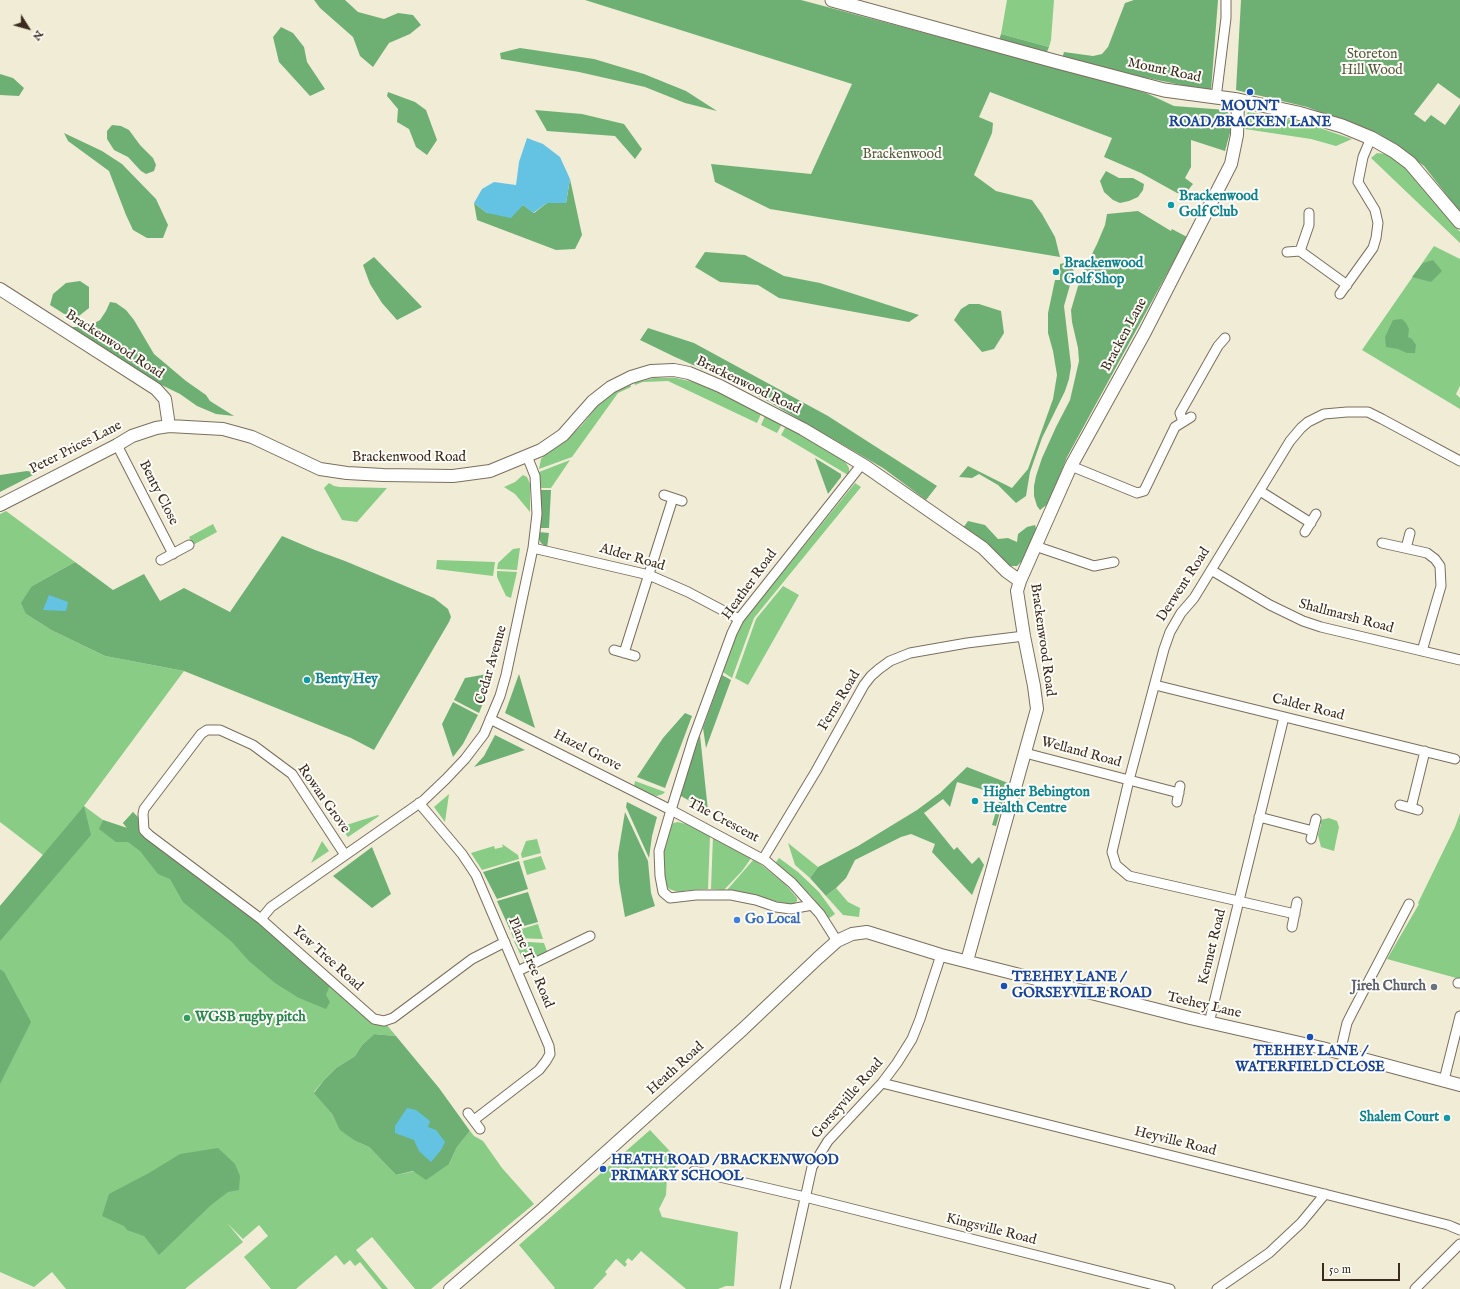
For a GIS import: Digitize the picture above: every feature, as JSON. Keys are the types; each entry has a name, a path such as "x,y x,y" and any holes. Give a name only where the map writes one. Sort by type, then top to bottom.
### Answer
{"main road":[{"name":"Mount Road","path":"832,0 1164,90 1238,100 1298,113 1342,126 1371,138 1394,151 1410,164 1460,222"}],"street":[{"path":"1216,98 1226,18 1226,0"},
{"name":"Bracken Lane","path":"1020,581 1071,466 1145,332 1231,164 1237,136 1238,100"},
{"path":"1340,294 1373,248 1376,238 1378,223 1375,210 1358,182 1363,157 1371,138"},
{"path":"1300,250 1309,225 1309,217 1318,222"},
{"path":"1287,252 1300,250 1347,284"},
{"name":"Brackenwood Road","path":"0,289 156,390 165,399 169,426 223,429 252,437 320,469 347,473 453,476 490,471 541,450 563,434 593,401 611,387 651,371 674,370 689,373 720,386 803,430 862,464 983,548 1006,571 1020,581 1018,591 1024,636 1037,709 967,961"},
{"path":"1071,466 1138,492 1144,491 1175,427 1187,420 1180,413 1210,360 1225,338"},
{"name":"Derwent Road","path":"1239,901 1129,876 1116,865 1112,852 1129,780 1170,632 1181,613 1194,598 1290,441 1301,428 1324,414 1368,412 1460,461"},
{"name":"Peter Prices Lane","path":"0,505 118,445 132,436 156,428 169,426"},
{"name":"Benty Close","path":"118,445 173,554"},
{"name":"Cedar Avenue","path":"261,919 271,907 419,803 446,779 465,759 484,734 500,696 533,548 537,514 535,476 527,456"},
{"name":"Heather Road","path":"670,810 693,739 732,633 739,619 862,464"},
{"path":"1260,491 1311,523"},
{"path":"624,653 649,575 678,499 664,495"},
{"path":"1305,532 1316,514"},
{"path":"1406,548 1410,533"},
{"path":"1382,543 1427,553 1435,559 1440,566 1442,579 1441,586 1422,651"},
{"path":"161,560 189,545"},
{"path":"1035,546 1094,566 1114,562"},
{"name":"Alder Road","path":"533,548 649,575 688,592 739,619"},
{"name":"Shallmarsh Road","path":"1211,570 1275,608 1303,621 1321,627 1460,660"},
{"name":"Ferns Road","path":"763,859 816,771 864,685 879,669 890,660 910,653 967,643 1024,636"},
{"path":"614,650 635,656"},
{"name":"Calder Road","path":"1155,685 1455,759"},
{"name":"Kennet Road","path":"1209,1022 1284,717"},
{"name":"Hazel Grove","path":"490,719 670,810"},
{"name":"Rowan Grove","path":"142,823 144,809 201,734 207,730 216,730 253,745 292,774 345,855"},
{"path":"1400,805 1414,809 1426,751"},
{"name":"Welland Road","path":"1025,753 1179,794"},
{"name":"Plane Tree Road","path":"419,803 462,854 476,875 549,1046 550,1054 546,1062 539,1070 474,1120"},
{"name":"The Crescent","path":"812,905 791,909 776,907 756,900 731,895 696,895 670,898 663,892 660,876 659,851 670,810 763,859 792,883 812,905 820,914 837,941"},
{"path":"1259,817 1312,835 1316,819"},
{"name":"Yew Tree Road","path":"142,823 144,830 149,835 261,919 374,1019 384,1021 393,1018 472,959 505,942"},
{"name":"Kennet Road","path":"1239,901 1295,914"},
{"path":"1292,927 1297,902"},
{"path":"1340,1053 1347,1024 1352,1013 1410,904"},
{"name":"Heath Road","path":"450,1289 543,1209 737,1035 837,941 852,934 867,932 941,956"},
{"path":"518,972 590,936"},
{"name":"Teehey Lane","path":"941,956 967,961 1460,1084"},
{"name":"Gorseyville Road","path":"785,1289 812,1167 819,1153 828,1141 882,1083 912,1039 941,956"},
{"path":"1444,1080 1460,1016"},
{"name":"Heyville Road","path":"882,1083 1448,1225 1460,1230"},
{"path":"468,1113 480,1129"},
{"name":"Kingsville Road","path":"694,1171 805,1197 1170,1289"},
{"path":"1217,1289 1269,1252 1301,1223 1325,1194"},
{"path":"1415,1289 1460,1244"}],"green space":[{"path":"314,0 345,0 358,12 384,19 398,13 413,15 421,25 410,34 389,43 373,67 360,56 353,37 320,8"},
{"name":"Brackenwood","path":"585,0 801,0 1116,84 1146,93 1174,106 1226,110 1230,116 1231,129 1225,151 1191,140 1191,167 1185,178 1193,184 1185,194 1177,193 1141,173 1104,157 1112,138 990,92 979,117 993,123 992,133 974,175 996,191 1032,200 1055,237 1060,257 770,209 715,182 711,164 811,174 852,84"},
{"path":"1007,0 1054,0 1051,40 1049,47 1001,34"},
{"path":"1134,0 1218,0 1211,91 1062,59 1064,52 1093,56 1102,54 1108,47 1125,3"},
{"name":"Storeton Hill Wood","path":"1241,0 1460,0 1460,99 1438,83 1414,114 1425,122 1431,115 1445,125 1460,104 1460,212 1424,166 1379,134 1307,107 1236,90"},
{"path":"281,27 293,33 304,47 307,62 325,89 310,96 279,62 273,37"},
{"path":"1001,34 1049,47 1046,54 999,40"},
{"path":"520,48 594,59 644,74 686,91 717,111 685,103 645,87 579,72 501,59 500,53"},
{"path":"0,74 13,78 24,88 19,96 0,95"},
{"path":"388,92 415,102 426,110 437,140 427,155 416,147 409,129 397,122 398,109 387,96"},
{"path":"535,110 582,114 624,124 642,149 635,159 615,136 547,131"},
{"path":"1248,112 1280,117 1317,127 1352,139 1336,146 1311,139 1245,129 1242,127 1242,122"},
{"path":"112,125 121,126 129,130 140,145 153,158 156,165 154,171 146,174 141,171 128,157 114,150 107,139 107,131"},
{"path":"64,133 102,151 122,164 156,199 168,225 163,238 147,238 133,230 109,171 68,141"},
{"path":"1377,153 1386,154 1409,169 1460,232 1460,243 1371,158"},
{"path":"1106,171 1119,178 1133,178 1144,184 1143,190 1138,197 1129,201 1120,203 1113,200 1104,192 1100,181"},
{"path":"570,179 582,235 575,249 556,250 477,220 474,203 487,213 523,205 534,213 547,203 566,203"},
{"path":"1138,211 1171,231 1172,229 1187,237 1067,457 1049,503 1040,510 1034,496 1036,476 1042,458 1070,400 1079,361 1071,310 1081,276 1105,225 1107,214"},
{"path":"1434,246 1460,259 1460,386 1456,394 1460,398 1460,409 1362,350"},
{"path":"705,252 745,255 784,276 820,283 919,315 909,322 779,298 758,285 720,282 695,267"},
{"path":"374,257 422,307 397,320 382,303 370,284 363,265"},
{"path":"1433,260 1442,271 1431,282 1412,277 1423,263"},
{"path":"1064,263 1070,265 1074,271 1064,306 1071,366 1069,379 1065,391 1042,438 1030,472 1026,496 1016,503 998,485 979,474 972,478 959,477 968,466 1012,488 1028,469 1053,399 1057,375 1048,333 1048,313 1055,280 1060,280 1060,264"},
{"path":"80,281 89,287 89,308 79,316 69,317 50,305 53,294 66,283"},
{"path":"110,302 116,303 126,310 134,320 154,354 186,381 206,395 210,401 234,416 216,414 197,406 180,394 139,374 66,327 82,327 91,325 100,320"},
{"path":"969,304 979,304 1001,311 1004,333 994,349 982,352 954,320 961,309"},
{"path":"1402,319 1409,329 1408,337 1412,339 1416,345 1415,353 1407,353 1398,349 1386,347 1385,337 1393,320"},
{"path":"648,328 694,343 828,416 937,486 926,500 883,468 745,388 640,340"},
{"path":"654,378 676,378 702,384 761,414 757,423 668,381 643,382 635,385 634,383"},
{"path":"630,384 631,387 618,393 572,457 539,469 541,459 565,441 582,425 606,397"},
{"path":"765,416 782,424 777,433 761,425"},
{"path":"786,426 841,458 849,468 848,475 781,435"},
{"path":"815,458 841,474 841,477 828,494"},
{"path":"570,460 551,488 540,488 539,472"},
{"path":"27,471 37,473 0,492 0,475"},
{"path":"523,475 527,477 530,484 530,512 515,494 504,487 515,482"},
{"path":"329,483 340,487 387,488 357,522 342,520 324,488"},
{"path":"855,483 861,487 754,618 732,678 723,672 740,625"},
{"path":"540,490 551,490 549,528 539,528"},
{"path":"6,511 75,562 32,586 26,614 51,630 105,656 184,671 84,806 103,820 127,828 123,823 133,812 140,831 151,843 259,923 369,1020 386,1024 396,1036 374,1034 362,1045 355,1056 336,1068 314,1092 332,1114 341,1130 355,1141 369,1147 396,1175 449,1164 457,1147 470,1131 474,1136 483,1141 502,1168 534,1204 431,1289 415,1289 372,1237 356,1250 388,1289 382,1289 360,1262 355,1266 350,1260 344,1265 336,1255 296,1289 271,1289 244,1257 268,1236 259,1225 243,1239 227,1223 243,1242 185,1289 66,1289 52,1272 34,1287 0,1272 0,906 43,855 0,822 0,514"},
{"path":"968,521 985,525 998,539 1008,538 1017,542 1018,534 1027,527 1035,525 1037,532 1022,561 1017,566 1009,566 963,528"},
{"path":"213,524 217,532 193,545 189,537"},
{"path":"539,532 549,533 547,548 539,539"},
{"path":"282,536 434,598 448,609 451,617 449,622 374,750 351,738 184,671 105,656 51,630 26,614 21,603 32,586 75,562 113,590 144,574 160,601 184,588 230,612"},
{"path":"520,548 517,570 497,569 498,563 513,549"},
{"path":"437,560 495,562 493,576 436,569"},
{"path":"497,571 517,572 511,598 506,596 497,577"},
{"path":"783,586 799,595 748,685 735,678 756,619"},
{"path":"493,673 488,691 479,713 454,700 465,678"},
{"path":"519,674 535,728 505,713"},
{"path":"722,675 731,680 706,748 703,728"},
{"path":"453,702 478,715 463,744 453,757 442,724"},
{"path":"685,713 692,716 665,788 637,777 663,738"},
{"path":"495,735 525,750 474,767 484,756"},
{"path":"700,735 708,811 679,795"},
{"path":"967,767 1008,783 996,826 992,825 1001,795 957,782 950,807 943,799 924,813 954,850 957,847 972,864 979,857 984,865 972,895 932,852 935,844 911,834 901,837 855,860 846,878 826,896 810,878 818,867 858,846 917,810 940,793"},
{"path":"635,781 665,792 657,796 652,795 634,786"},
{"path":"449,794 445,822 434,807"},
{"path":"627,802 657,817 652,836 649,858 626,807"},
{"path":"84,806 91,835 0,941 0,906"},
{"path":"133,812 139,818 140,831 144,837 259,923 330,985 326,995 330,1002 326,1009 299,998 275,983 249,961 231,941 183,902 170,879 158,874 140,851 128,842 116,842 99,829 103,820 127,828 123,823"},
{"path":"625,812 648,861 651,893 655,906 625,917 619,882 618,854"},
{"path":"1460,813 1460,979 1387,959 1419,904 1418,903 1455,827"},
{"path":"378,815 379,816 348,837 340,827"},
{"path":"1329,818 1337,821 1339,827 1334,851 1321,847 1318,835 1321,824 1318,823 1320,820"},
{"path":"678,822 686,824 710,836 708,889 678,892 669,889 666,885 663,857 666,839 668,831 673,823"},
{"path":"713,836 752,857 742,871 724,890 711,889"},
{"path":"537,839 541,853 522,858 521,854 526,841"},
{"path":"322,841 329,851 311,863"},
{"path":"788,843 818,867 810,878 795,865"},
{"path":"502,844 518,855 519,859 482,870 471,853 494,846 495,849 503,847"},
{"path":"372,847 391,894 372,908 333,876"},
{"path":"541,856 546,869 527,875 523,861"},
{"path":"779,858 798,872 819,892 835,914 828,919 814,899 799,883 780,868 776,862"},
{"path":"754,859 785,884 797,898 797,901 794,904 788,904 727,890"},
{"path":"519,861 528,889 497,899 483,872"},
{"path":"836,888 848,902 860,908 859,917 843,915 826,896"},
{"path":"528,892 538,922 510,930 497,901"},
{"path":"538,924 543,939 513,938 511,932"},
{"path":"514,941 544,943 548,954 530,963 524,962"},
{"path":"0,969 4,972 31,1022 0,1084"},
{"path":"374,1034 396,1036 439,1088 470,1131 457,1147 449,1164 426,1180 413,1171 396,1175 369,1147 355,1141 340,1130 332,1114 314,1093 336,1068 355,1056 362,1045"},
{"path":"650,1130 680,1162 667,1177 666,1195 659,1209 662,1217 738,1232 734,1286 726,1286 718,1289 686,1289 641,1251 632,1261 628,1258 625,1262 627,1264 625,1267 616,1259 605,1272 607,1274 593,1289 554,1289 555,1288 519,1245"},
{"path":"218,1148 235,1164 240,1176 239,1190 228,1192 211,1205 159,1255 144,1236 127,1230 124,1226 102,1216 109,1194 149,1173 180,1154"}],"water":[{"path":"527,138 543,144 560,157 570,179 566,203 547,203 533,213 523,205 511,218 487,213 474,203 482,189 494,182 516,185 519,162"},
{"path":"49,595 68,602 66,611 43,610"},
{"path":"407,1108 416,1110 430,1121 428,1127 436,1130 445,1142 441,1150 431,1162 419,1151 414,1140 395,1133 395,1126"}],"place":[{"name":"MOUNT ROAD/BRACKEN LANE","path":"1250,92"},
{"name":"Brackenwood Golf Club","path":"1171,205"},
{"name":"Brackenwood Golf Shop","path":"1056,272"},
{"name":"Benty Hey","path":"307,680"},
{"name":"Higher Bebington Health Centre","path":"975,801"},
{"name":"Go Local","path":"737,920"},
{"name":"TEEHEY LANE / GORSEYVILE ROAD","path":"1004,986"},
{"name":"Jireh Church","path":"1434,987"},
{"name":"WGSB rugby pitch","path":"187,1018"},
{"name":"TEEHEY LANE / WATERFIELD CLOSE","path":"1310,1037"},
{"name":"Shalem Court","path":"1447,1118"},
{"name":"HEATH ROAD / BRACKENWOOD PRIMARY SCHOOL","path":"603,1169"}]}
